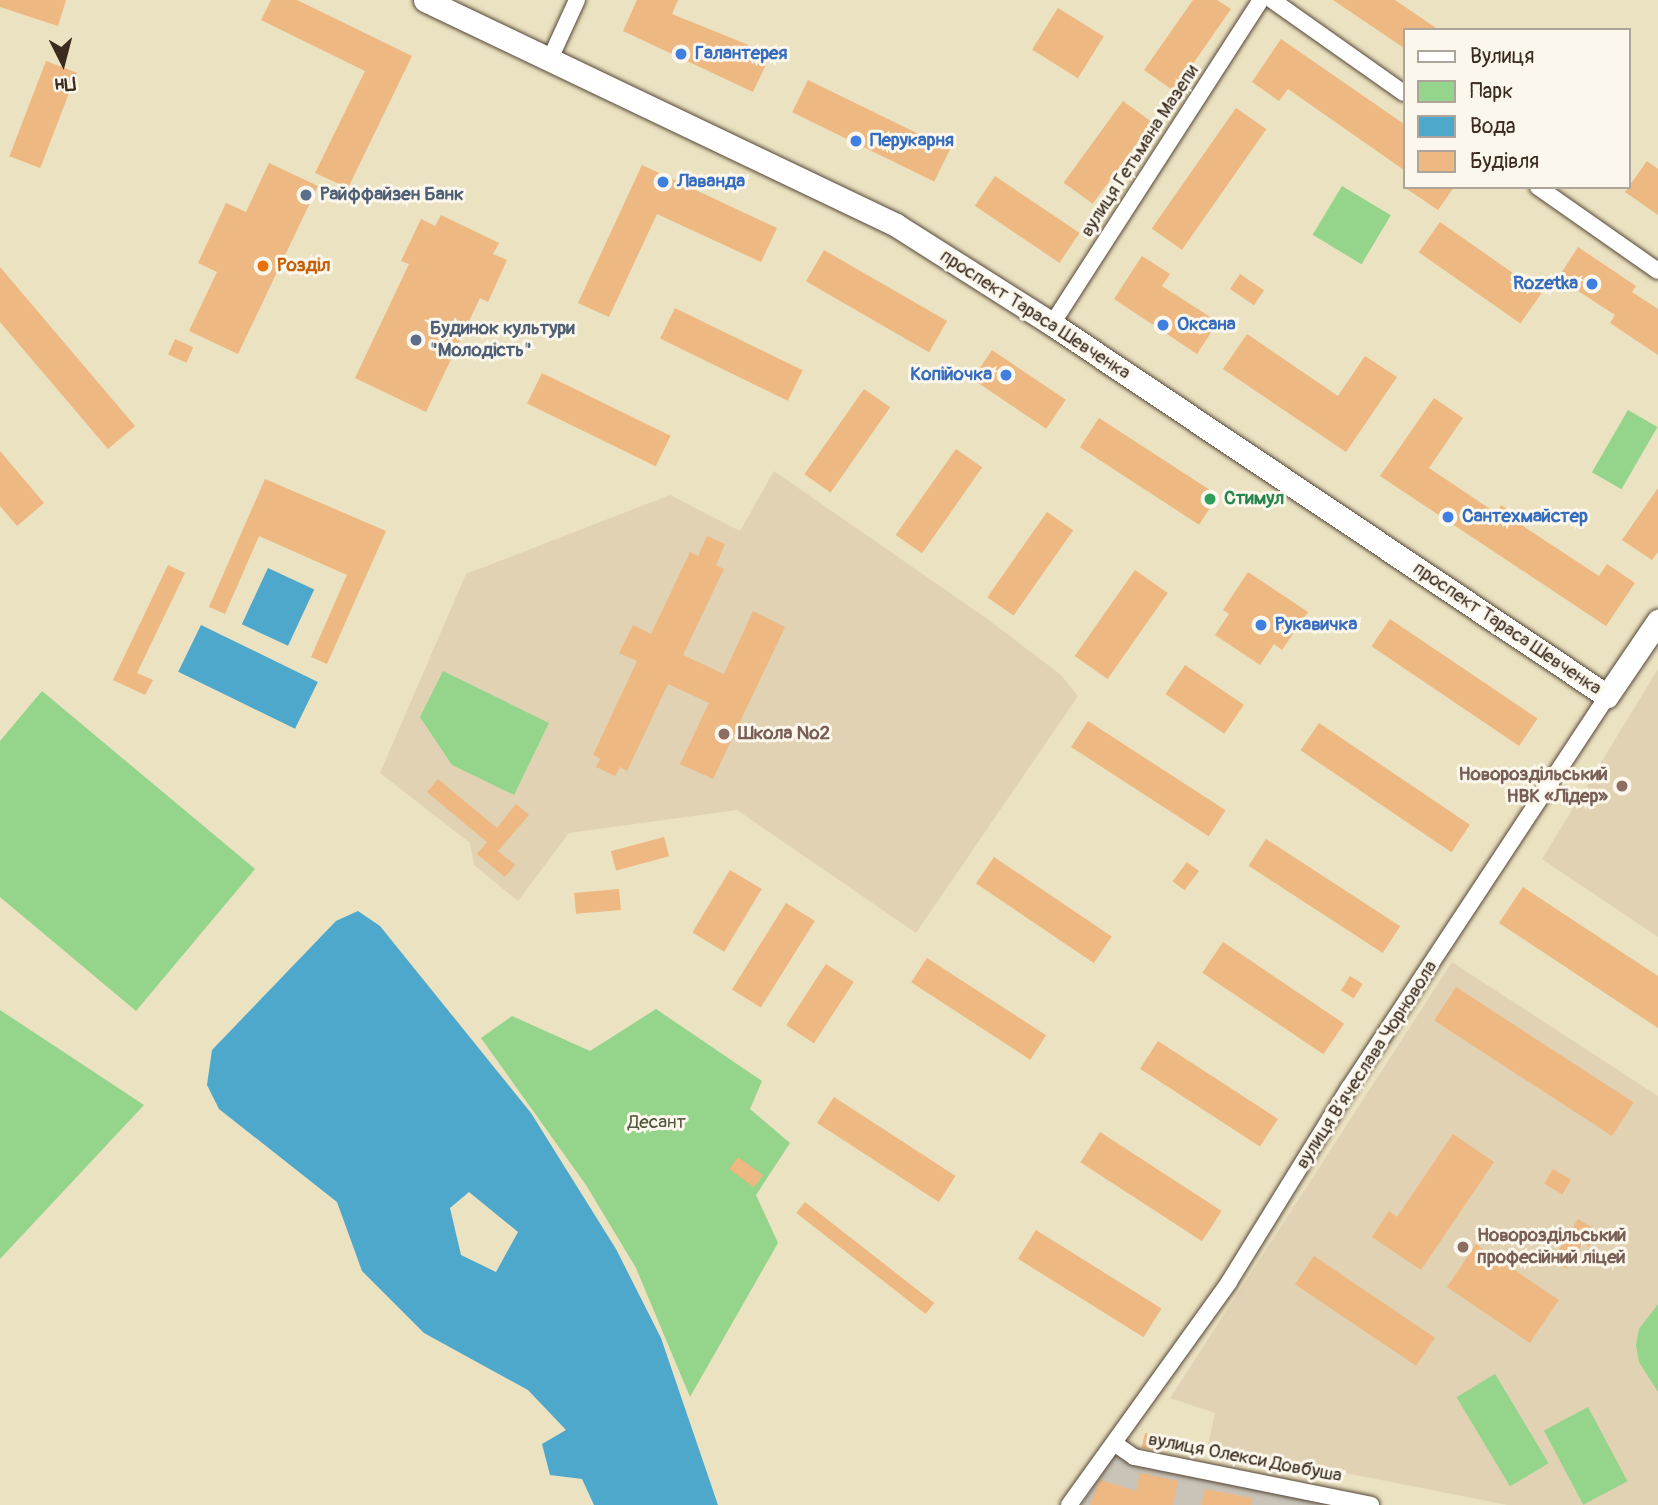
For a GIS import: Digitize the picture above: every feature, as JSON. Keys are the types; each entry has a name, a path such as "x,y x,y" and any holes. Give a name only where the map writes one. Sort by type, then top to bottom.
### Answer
{"street":[{"name":"проспект Тараса Шевченка","path":"425,0 883,218 1052,324 1607,696"},
{"path":"550,59 577,0"},
{"name":"вулиця Гетьмана Мазепи","path":"1052,324 1261,0"},
{"path":"1272,0 1402,92"},
{"path":"1541,189 1658,271"},
{"name":"вулиця Вʼячеслава Чорновола","path":"1069,1505 1229,1282 1349,1088 1658,621"},
{"name":"вулиця Олекси Довбуша","path":"1114,1443 1133,1457 1371,1505"}],"shaded area":[{"name":"Школа №2","path":"774,471 986,618 1061,675 1078,696 916,933 737,810 569,833 518,901 474,865 470,843 380,773 466,574 670,495 740,531"},
{"name":"Новороздільський НВК «Лідер»","path":"1658,669 1658,937 1542,859"},
{"name":"Новороздільський професійний ліцей","path":"1452,962 1658,1096 1658,1505 1508,1505 1208,1446 1215,1413 1170,1398"},
{"path":"1114,1456 1345,1505 1081,1505"}],"green space":[{"path":"1342,186 1391,215 1362,264 1313,235"},
{"path":"1628,410 1657,427 1621,489 1592,472"},
{"path":"443,671 549,723 514,795 452,765 420,717"},
{"path":"42,691 255,869 136,1011 0,897 0,741"},
{"name":"Десант","path":"656,1009 762,1081 750,1109 790,1143 756,1195 778,1243 690,1397 636,1268 586,1185 481,1038 512,1016 590,1051"},
{"path":"0,1010 144,1105 0,1259"},
{"path":"1658,1304 1658,1392 1639,1362 1636,1345 1639,1329"},
{"path":"1495,1374 1549,1463 1510,1486 1456,1397"},
{"path":"1588,1407 1627,1481 1583,1505 1544,1430"}],"water":[{"path":"268,568 314,590 288,646 242,624"},
{"path":"201,625 318,682 295,729 178,672"},
{"path":"358,911 380,926 531,1113 616,1249 661,1338 718,1505 594,1505 582,1479 550,1475 542,1444 566,1430 528,1390 424,1333 362,1271 337,1202 219,1109 207,1085 212,1050 336,921","holes":["469,1192 518,1232 496,1272 461,1255 450,1208"]}],"building":[{"path":"0,0 66,0 58,26 0,7"},
{"path":"271,0 297,0 412,56 348,188 315,173 365,71 261,20"},
{"path":"637,0 678,0 672,14 771,54 753,92 623,31"},
{"path":"1193,0 1217,0 1231,9 1174,91 1144,70"},
{"path":"1333,0 1395,0 1436,28 1402,28 1402,47"},
{"path":"1058,8 1104,37 1078,78 1032,50"},
{"path":"1281,39 1402,123 1402,169 1288,89 1279,101 1252,82"},
{"path":"46,61 77,73 40,168 9,156"},
{"path":"808,80 950,149 934,182 792,112"},
{"path":"1123,101 1152,122 1093,204 1064,183"},
{"path":"1236,108 1266,129 1182,250 1152,228"},
{"path":"1647,161 1658,169 1658,215 1625,192 1630,189"},
{"path":"269,163 318,186 238,354 189,331 217,272 198,263 226,203 246,212"},
{"path":"642,165 777,228 761,262 657,214 609,317 578,303"},
{"path":"995,176 1080,233 1059,263 975,206"},
{"path":"1407,189 1453,189 1438,210"},
{"name":"Будинок культури \"Молодість\"","path":"441,215 499,243 493,254 507,260 488,302 480,298 426,412 355,378 409,264 401,261 421,219 435,226"},
{"path":"1440,222 1542,293 1520,323 1419,252"},
{"path":"1578,247 1636,286 1632,292 1658,309 1658,355 1610,323 1615,315 1558,278"},
{"path":"824,250 947,321 929,352 806,281"},
{"path":"1142,256 1170,274 1162,286 1218,322 1197,354 1114,299"},
{"path":"0,267 135,426 108,449 0,322"},
{"path":"1240,274 1264,290 1254,305 1230,289"},
{"path":"675,308 803,370 788,401 660,339"},
{"path":"1247,334 1338,396 1365,356 1397,377 1346,452 1223,369"},
{"path":"175,339 193,347 186,363 168,355"},
{"path":"992,350 1066,400 1046,429 972,379"},
{"path":"542,373 671,436 656,466 527,404"},
{"path":"864,389 890,407 831,493 804,474"},
{"path":"1434,398 1463,418 1429,468 1496,513 1501,505 1526,521 1523,526 1599,576 1607,564 1635,583 1606,626 1380,476"},
{"path":"1099,418 1218,495 1199,525 1080,447"},
{"path":"956,449 982,467 922,553 896,535"},
{"path":"0,451 44,503 17,526 0,506"},
{"path":"265,479 386,531 327,664 311,657 347,575 259,536 225,614 209,607"},
{"path":"1658,488 1658,552 1652,560 1622,540"},
{"path":"1047,512 1073,530 1014,616 987,597"},
{"path":"707,536 725,544 716,565 724,569 683,655 724,674 753,611 785,627 713,779 680,764 709,703 668,684 627,771 620,767 615,776 596,767 600,759 593,755 637,661 619,653 633,625 651,634 690,552 698,556"},
{"path":"168,565 185,573 137,673 153,680 145,695 113,680"},
{"path":"1135,570 1168,593 1108,679 1075,656"},
{"name":"Рукавичка","path":"1248,572 1308,612 1282,650 1274,644 1260,665 1215,635 1229,614 1223,610"},
{"path":"1390,619 1538,719 1519,746 1372,646"},
{"path":"1185,665 1244,705 1224,734 1165,694"},
{"path":"1088,721 1226,810 1209,836 1071,747"},
{"path":"1319,723 1470,825 1451,852 1301,750"},
{"path":"438,779 497,828 516,804 529,815 498,851 515,865 505,877 477,854 487,842 427,792"},
{"path":"664,837 669,856 616,871 611,851"},
{"path":"1266,839 1400,926 1383,953 1249,866"},
{"path":"994,857 1112,936 1094,963 976,884"},
{"path":"1187,862 1199,871 1185,890 1173,881"},
{"path":"730,870 762,889 724,952 692,933"},
{"path":"1523,887 1658,976 1658,1028 1499,923"},
{"path":"619,889 621,910 576,914 574,893"},
{"path":"786,903 815,921 761,1008 732,990"},
{"path":"1223,942 1344,1024 1323,1054 1202,973"},
{"path":"927,958 1046,1035 1030,1060 911,982"},
{"path":"826,964 854,982 814,1043 786,1025"},
{"path":"1350,976 1363,984 1354,998 1341,990"},
{"path":"1456,987 1634,1102 1612,1136 1434,1021"},
{"path":"1158,1041 1278,1119 1260,1147 1140,1069"},
{"path":"834,1097 956,1176 939,1202 817,1123"},
{"path":"1100,1132 1222,1211 1202,1241 1080,1162"},
{"path":"1453,1134 1494,1162 1421,1270 1372,1237 1389,1211 1397,1217"},
{"path":"738,1157 763,1175 754,1187 729,1169"},
{"path":"1553,1169 1571,1180 1562,1194 1544,1184"},
{"path":"805,1202 934,1303 926,1314 796,1213"},
{"path":"1578,1219 1598,1231 1589,1247 1583,1243 1567,1269 1552,1261"},
{"path":"1036,1230 1162,1308 1143,1337 1018,1259"},
{"path":"1476,1244 1559,1300 1530,1343 1447,1287"},
{"path":"1314,1256 1435,1338 1416,1366 1295,1284"},
{"path":"1145,1433 1158,1436 1154,1451 1142,1448"},
{"path":"1140,1473 1178,1481 1173,1505 1090,1505 1100,1480 1136,1491"},
{"path":"1205,1489 1252,1498 1251,1505 1201,1505"}],"place":[{"name":"Галантерея","path":"681,54"},
{"name":"Перукарня","path":"856,141"},
{"name":"Лаванда","path":"663,182"},
{"name":"Райффайзен Банк","path":"306,195"},
{"name":"Розділ","path":"263,266"},
{"name":"Rozetka","path":"1592,284"},
{"name":"Оксана","path":"1163,325"},
{"name":"Будинок культури \"Молодість\"","path":"416,340"},
{"name":"Копійочка","path":"1006,375"},
{"name":"Стимул","path":"1210,499"},
{"name":"Сантехмайстер","path":"1448,517"},
{"name":"Рукавичка","path":"1261,625"},
{"name":"Школа №2","path":"724,734"},
{"name":"Новороздільський НВК «Лідер»","path":"1622,786"},
{"name":"Новороздільський професійний ліцей","path":"1463,1247"}]}
